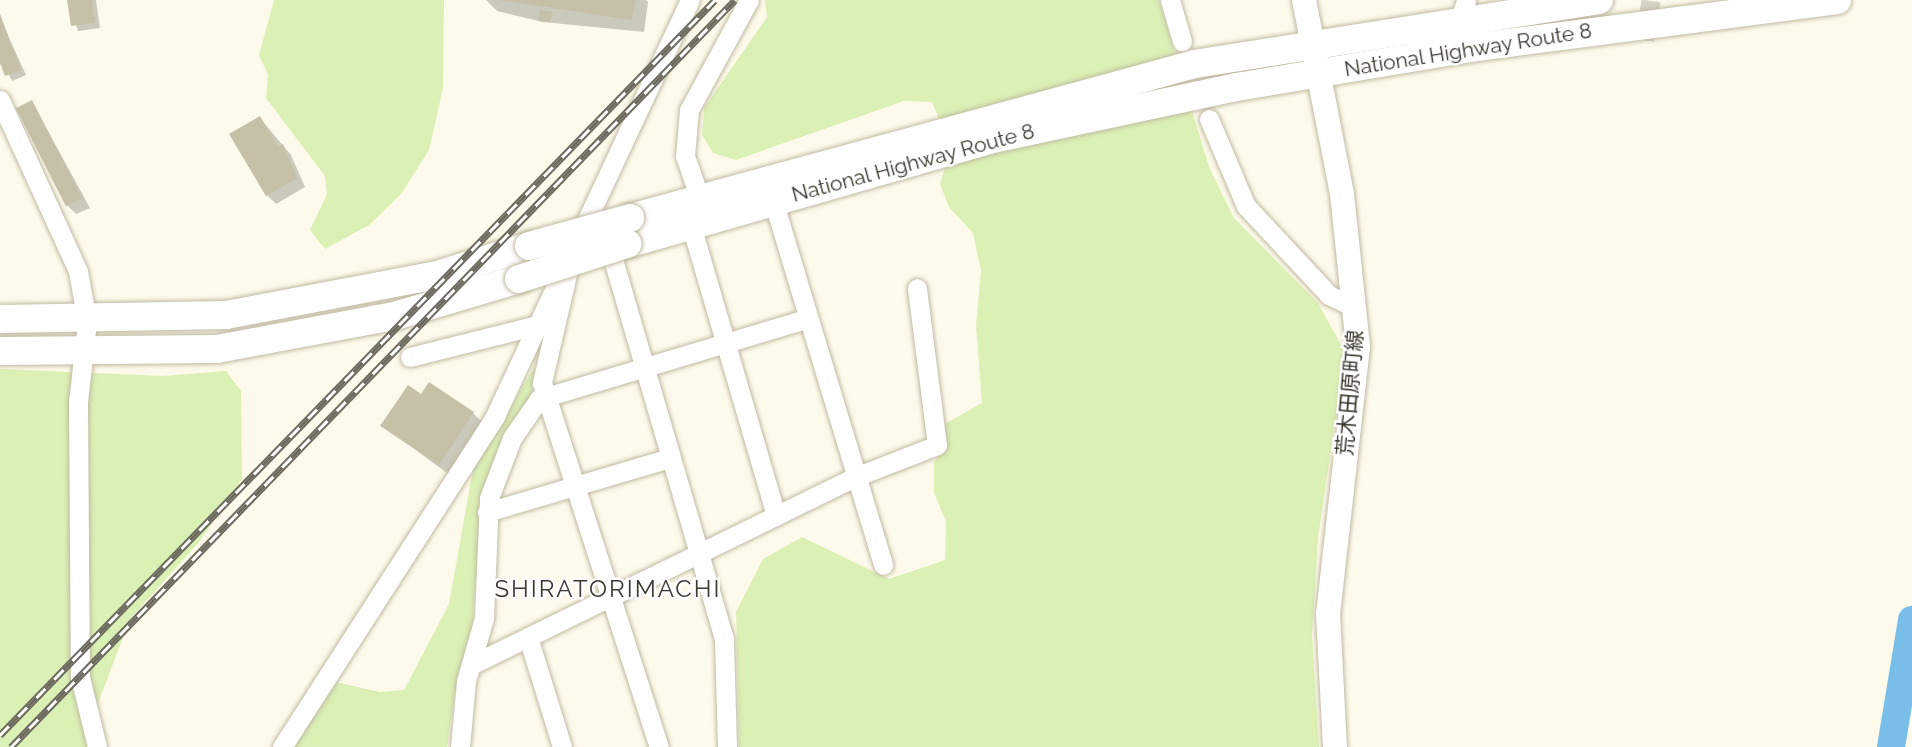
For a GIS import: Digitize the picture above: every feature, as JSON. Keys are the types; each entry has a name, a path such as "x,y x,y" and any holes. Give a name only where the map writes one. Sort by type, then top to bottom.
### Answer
{"highway":[{"name":"National Highway Route 8","path":"0,351 85,355 217,349 318,331 519,279 622,237 699,196 1058,98 1463,10 1599,0"},
{"name":"National Highway Route 8","path":"0,319 87,322 267,309 437,275 529,246 622,237 691,225 989,140 1319,73 1837,0"}],"main road":[{"name":"荒木田原町線","path":"1304,0 1314,43 1356,308 1358,347 1328,614 1335,747"}],"street":[{"path":"282,747 495,415 533,326 568,259 690,0"},
{"path":"699,196 685,156 692,98 749,0"},
{"path":"1170,0 1182,41"},
{"path":"0,100 78,271 87,322 78,402 80,677 97,747"},
{"path":"1209,119 1246,206 1329,295 1356,308"},
{"path":"773,200 806,318 883,565"},
{"path":"691,225 776,516"},
{"path":"622,237 644,372 724,640 721,745"},
{"path":"568,259 567,286 543,368 548,397 614,594 659,747"},
{"path":"471,665 855,477 937,445 917,288"},
{"path":"460,747 471,665 484,618 487,512 512,438 539,399 644,372 727,342 806,318"},
{"path":"410,357 533,326"},
{"path":"487,512 669,458"},
{"path":"528,636 562,747"}],"green space":[{"path":"274,0 444,0 443,88 429,150 402,193 369,225 325,249 310,230 327,194 325,176 266,98 268,75 259,55"},
{"path":"765,0 1159,0 1209,167 1234,218 1318,303 1345,352 1318,538 1312,635 1319,747 739,747 736,612 763,559 802,537 889,579 945,560 946,522 934,493 934,462 948,443 943,425 982,403 976,325 981,271 973,233 949,207 940,184 951,148 932,102 904,101 736,160 713,153 702,135 704,108 767,17"},
{"path":"535,366 530,400 479,532 471,642 458,674 447,747 294,747 335,682 380,692 404,690 449,604 473,469"},
{"path":"0,369 163,376 226,371 241,391 242,479 200,541 130,619 92,719 91,747 0,747"}],"building":[{"path":"67,0 92,0 95,23 71,26"},
{"path":"499,0 635,0 632,20"},
{"path":"540,10 552,12 550,22 539,21"},
{"path":"0,14 21,70 5,76 0,63"},
{"path":"32,100 82,198 66,206 16,108"},
{"path":"260,116 278,147 283,144 297,178 266,196 229,134"},
{"path":"429,382 474,412 439,465 380,426 408,385 421,394"}],"waterway":[{"path":"1891,747 1912,620"}],"tunnel":[{"path":"1645,40 1651,0"}],"railway":[{"path":"0,735 715,0"},
{"path":"11,747 735,0"}],"district":[{"name":"SHIRATORIMACHI","path":"608,589"}]}
